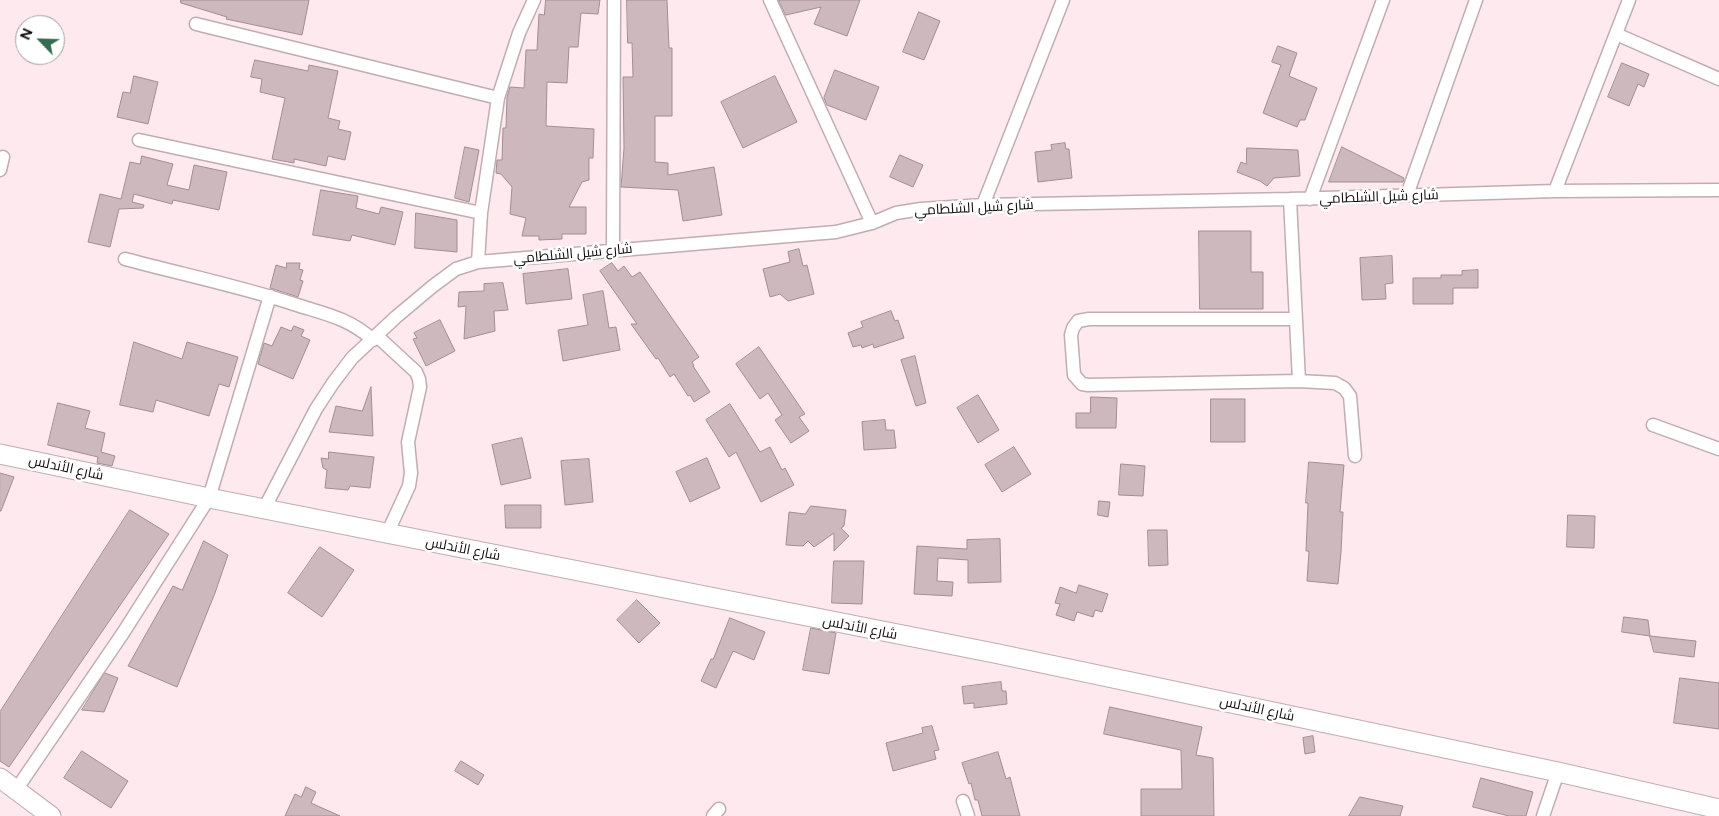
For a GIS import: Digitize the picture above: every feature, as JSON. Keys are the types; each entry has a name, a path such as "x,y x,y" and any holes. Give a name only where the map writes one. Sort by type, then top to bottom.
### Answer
{"main road":[{"name":"شارع الأندلس","path":"0,454 387,534 994,653 1558,772 1719,809"},
{"path":"0,778 52,816"}],"street":[{"path":"478,262 481,213 498,98 519,33 534,0"},
{"path":"613,250 614,0"},
{"path":"770,0 872,223"},
{"path":"983,205 1063,0"},
{"path":"1310,199 1383,0"},
{"path":"1407,195 1476,0"},
{"path":"1555,191 1629,0"},
{"path":"196,24 498,98"},
{"path":"1616,34 1719,79"},
{"path":"139,140 481,213"},
{"name":"شارع شيل الشلطامي","path":"264,509 316,409 332,383 352,358 396,317 448,275 478,262 836,232 872,223 896,213 921,209 983,205 1290,200 1555,191 1719,190"},
{"path":"1290,200 1298,381"},
{"path":"125,259 270,296 348,321 375,338 416,372 420,387 408,442 411,473 409,486 387,534"},
{"path":"16,790 123,633 209,498 270,296"},
{"path":"1296,319 1089,319 1078,321 1071,334 1074,375 1082,384 1088,385 1298,381 1334,383 1344,388 1350,396 1355,456"},
{"path":"1653,425 1719,449"},
{"path":"1543,816 1558,772"},
{"path":"963,801 968,816"}],"building":[{"path":"181,0 309,0 302,35 226,19 227,17 181,3"},
{"path":"546,0 600,0 598,14 581,13 578,47 569,47 567,83 547,82 546,126 594,129 593,158 589,158 589,180 582,182 569,207 586,207 586,234 562,234 562,239 539,240 539,236 522,236 526,218 510,214 512,187 501,174 496,173 497,160 502,160 503,128 506,128 507,97 510,87 524,88 526,50 537,50 539,14 544,15"},
{"path":"627,0 667,0 669,48 672,48 672,116 655,116 655,162 668,163 668,175 714,167 722,215 683,221 678,190 621,187 624,148 623,77 633,77 632,43 628,43"},
{"path":"779,0 860,0 847,36 814,24 821,7 786,15"},
{"path":"919,12 940,21 924,60 903,52"},
{"path":"1278,46 1297,53 1289,76 1317,88 1305,120 1300,120 1297,127 1263,113 1281,65 1272,62"},
{"path":"255,60 308,71 309,65 338,71 328,118 340,121 338,129 351,132 345,160 328,156 326,166 294,159 294,163 272,159 285,98 260,92 262,79 251,77"},
{"path":"1622,63 1649,74 1644,87 1638,84 1629,106 1608,97"},
{"path":"835,70 879,87 866,120 827,105 824,98"},
{"path":"134,76 158,82 148,124 117,117 123,92 130,93"},
{"path":"775,76 797,122 743,148 721,102"},
{"path":"1065,143 1066,149 1069,149 1072,178 1038,182 1035,152 1052,150 1051,145"},
{"path":"465,147 479,150 469,202 455,198"},
{"path":"1342,147 1404,178 1403,182 1329,182"},
{"path":"1247,148 1298,150 1300,176 1274,178 1267,186 1260,181 1237,172 1241,162 1246,164"},
{"path":"900,155 923,165 913,187 890,177"},
{"path":"142,156 173,164 167,185 189,190 194,165 227,172 219,210 173,200 172,204 134,194 132,202 144,205 143,208 119,209 110,247 88,242 100,194 121,199 130,162 140,164"},
{"path":"321,190 358,196 356,208 379,214 381,207 403,212 395,245 352,235 350,241 313,235"},
{"path":"416,213 457,220 457,252 415,248"},
{"path":"1199,231 1251,231 1251,272 1263,272 1263,309 1200,309"},
{"path":"799,249 803,266 807,265 814,294 788,301 780,294 770,297 763,269 790,262 788,252"},
{"path":"1392,256 1393,283 1385,284 1386,299 1362,300 1360,258"},
{"path":"287,263 300,263 299,269 303,270 300,280 303,281 298,297 270,288 276,265 286,268"},
{"path":"612,263 618,271 624,266 632,277 640,272 699,357 692,362 693,366 710,392 694,402 674,374 670,377 658,358 656,359 631,324 637,324 600,271"},
{"path":"568,269 572,299 526,304 523,274"},
{"path":"1478,270 1478,288 1453,288 1453,304 1413,304 1413,278 1441,278 1441,275 1462,275 1462,271"},
{"path":"503,283 508,310 494,311 495,331 464,339 466,306 458,307 459,292 484,291 484,284"},
{"path":"603,291 609,328 616,327 620,350 563,361 558,330 588,325 583,295"},
{"path":"891,311 895,321 898,320 904,338 874,348 873,344 862,348 861,345 853,347 848,333 863,327 861,322"},
{"path":"440,320 455,351 426,366 413,339 417,338 414,333"},
{"path":"294,326 304,330 301,336 310,340 293,379 258,364 264,343 272,346 281,327 291,331"},
{"path":"134,342 182,359 187,342 238,357 229,387 219,384 209,416 156,400 153,412 120,405"},
{"path":"759,347 805,414 799,417 809,431 791,443 775,420 782,415 768,393 760,399 736,364"},
{"path":"915,356 926,403 916,406 901,360"},
{"path":"371,387 373,436 329,432 336,406 362,411"},
{"path":"978,395 999,430 978,443 957,408"},
{"path":"1091,397 1117,398 1116,428 1076,428 1076,413 1090,413"},
{"path":"1211,399 1245,399 1245,442 1211,442"},
{"path":"58,403 90,411 85,428 105,433 101,452 115,456 112,466 97,463 98,457 48,445"},
{"path":"730,404 760,452 770,447 782,470 785,468 794,485 761,502 736,452 729,457 706,420"},
{"path":"885,420 886,430 894,430 896,448 864,450 862,422"},
{"path":"522,438 531,478 501,485 492,445"},
{"path":"1014,447 1031,474 1002,492 985,465"},
{"path":"329,452 374,457 370,488 350,486 348,490 325,488 327,470 323,468 321,458 328,459"},
{"path":"707,458 720,488 690,502 676,472"},
{"path":"589,459 593,502 565,505 561,461"},
{"path":"1309,462 1344,465 1340,512 1343,512 1338,584 1307,581 1309,551 1306,551 1308,503 1306,503"},
{"path":"1121,464 1145,466 1143,496 1119,495"},
{"path":"0,473 14,477 1,511 0,511"},
{"path":"1099,501 1110,502 1108,517 1098,515"},
{"path":"505,505 541,505 541,528 506,528"},
{"path":"811,506 846,510 844,526 841,528 849,536 834,551 834,533 814,547 808,541 803,546 786,545 789,512 805,514"},
{"path":"130,510 169,534 9,767 0,761 0,712"},
{"path":"1568,515 1595,516 1594,548 1567,547"},
{"path":"1148,530 1167,530 1168,565 1149,566"},
{"path":"1000,539 1001,582 968,583 968,560 938,558 937,581 953,582 952,596 914,594 917,546 967,549 967,540"},
{"path":"204,541 228,555 215,593 177,687 128,666 173,586 182,590"},
{"path":"320,547 354,570 322,617 288,593"},
{"path":"834,561 864,561 862,604 832,603"},
{"path":"1079,585 1108,594 1102,612 1095,610 1093,617 1077,612 1074,621 1056,615 1060,604 1055,603 1060,587 1076,593"},
{"path":"637,600 660,623 639,643 617,620"},
{"path":"1624,617 1648,620 1650,636 1622,632"},
{"path":"730,618 765,632 754,660 733,651 716,688 701,681 711,659 713,659"},
{"path":"811,628 836,633 829,674 803,670"},
{"path":"1650,636 1696,641 1694,657 1654,652"},
{"path":"105,673 118,678 104,712 82,710"},
{"path":"1680,678 1719,683 1719,729 1674,723"},
{"path":"1001,682 1002,691 1006,691 1007,704 974,708 974,703 964,704 962,687"},
{"path":"1110,707 1202,727 1196,755 1213,758 1214,816 1141,816 1141,789 1182,789 1181,750 1104,734"},
{"path":"932,726 939,750 934,751 936,759 893,771 886,743 923,733 922,728"},
{"path":"1313,736 1315,752 1305,754 1303,738"},
{"path":"82,751 128,781 111,808 64,778"},
{"path":"998,752 1006,779 1010,777 1020,816 982,816 978,800 975,800 971,783 969,784 962,763"},
{"path":"461,761 484,775 478,785 455,771"},
{"path":"1481,778 1533,792 1526,816 1509,816 1473,807"},
{"path":"306,787 316,792 311,803 340,816 285,816 295,794 301,797"},
{"path":"1360,797 1403,806 1400,816 1349,816"}]}
